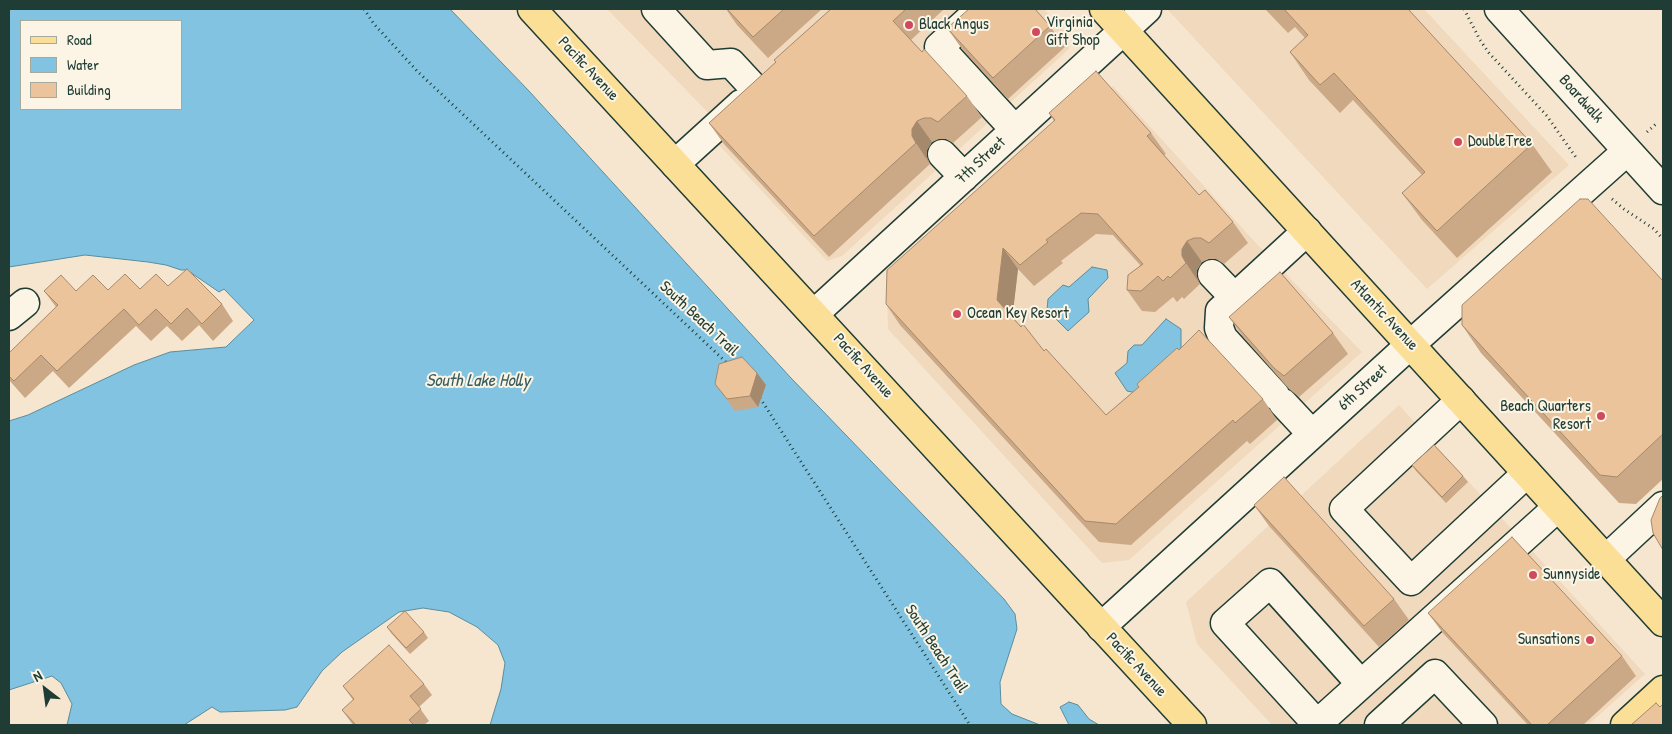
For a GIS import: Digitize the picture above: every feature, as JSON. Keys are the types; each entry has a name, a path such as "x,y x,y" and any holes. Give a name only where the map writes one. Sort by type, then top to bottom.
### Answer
{"main road":[{"name":"Pacific Avenue","path":"532,9 1192,725"},
{"name":"Atlantic Avenue","path":"1104,9 1663,622"},
{"path":"1625,725 1663,690"}],"street":[{"path":"656,9 707,65 731,63 756,90"},
{"path":"981,9 939,47 1014,130"},
{"name":"7th Street","path":"814,314 1147,9"},
{"name":"Boardwalk","path":"1499,9 1663,190"},
{"path":"675,164 777,71"},
{"name":"6th Street","path":"1101,628 1411,344 1627,151"},
{"path":"942,154 964,177"},
{"path":"1307,231 1220,311 1219,328 1223,338 1249,374 1279,399 1312,434"},
{"path":"1212,274 1234,297"},
{"path":"1461,400 1344,509 1411,581 1527,472"},
{"path":"1361,684 1270,583 1225,623 1316,725 1558,507"},
{"path":"1606,559 1659,518"},
{"path":"1379,725 1435,674 1483,725"}],"path":[{"name":"South Beach Trail","path":"364,9 374,24 418,72 733,368"},
{"path":"1464,9 1489,53 1547,116 1593,182 1624,210 1654,229 1663,239"},
{"name":"South Beach Trail","path":"757,393 970,725"}],"shaded area":[{"path":"607,9 1044,9 1069,36 1069,49 842,256 827,261 719,145 727,132"},
{"path":"1167,9 1424,9 1569,165 1427,289"},
{"name":"Ocean Key Resort","path":"1113,86 1255,242 1362,352 1129,560 1102,563 888,329 887,295"},
{"path":"1399,405 1518,536 1301,725 1272,725 1197,644 1186,602"},
{"path":"1526,544 1645,674 1588,725 1329,725"}],"water":[{"name":"South Lake Holly","path":"9,9 450,9 529,91 791,378 1004,599 1015,614 1017,629 1000,682 1001,704 1012,714 1040,725 490,725 501,689 505,663 498,645 477,627 449,612 423,608 399,612 342,652 322,671 297,707 285,710 220,712 212,707 184,725 67,725 72,704 61,683 52,676 9,690 9,421 28,415 134,365 170,352 226,347 254,320 224,289 219,292 187,270 148,262 85,255 9,267"},
{"path":"1092,267 1107,270 1108,278 1088,299 1089,312 1068,331 1047,310 1048,299 1063,285 1069,287"},
{"path":"1166,319 1181,329 1181,348 1142,394 1127,391 1115,373 1127,363 1128,351 1134,345 1142,345"},
{"path":"1069,702 1078,705 1089,719 1099,725 1069,725 1060,707"}],"building":[{"path":"727,9 784,9 753,37"},
{"path":"831,9 906,9 893,21 922,52 924,49 967,96 938,122 931,118 917,121 912,129 912,136 916,143 814,236 709,123 776,62 774,60"},
{"path":"969,9 1035,9 1050,26 993,78 947,28"},
{"name":"DoubleTree","path":"1284,9 1408,9 1532,144 1437,231 1402,193 1425,172 1334,73 1320,85 1290,52 1308,35"},
{"name":"Ocean Key Resort","path":"1096,71 1151,133 1147,136 1199,195 1205,190 1233,222 1209,243 1201,238 1187,241 1182,249 1182,256 1186,263 1170,278 1168,276 1163,281 1158,276 1141,291 1127,290 1128,275 1143,264 1098,214 1081,213 1046,240 1048,242 1020,265 1003,248 997,300 1021,327 1023,324 1044,351 1046,349 1106,415 1139,387 1137,384 1177,348 1179,350 1199,330 1263,399 1235,423 1233,420 1116,524 1085,521 886,304 887,270 1055,120 1049,113"},
{"name":"Beach Quarters Resort","path":"1580,199 1588,199 1663,281 1663,434 1617,477 1600,475 1462,325 1462,305"},
{"path":"187,269 222,304 202,324 187,308 171,324 156,309 139,325 124,309 57,371 41,355 14,381 9,376 9,353 58,305 44,291 61,275 76,291 93,275 108,290 125,274 140,289 156,274 168,286"},
{"path":"1280,272 1333,333 1284,376 1274,368 1229,317"},
{"path":"742,357 757,373 750,396 727,399 715,384 719,364"},
{"path":"1434,445 1463,476 1442,497 1412,465"},
{"path":"1284,477 1394,599 1364,626 1254,505"},
{"path":"1663,495 1663,550 1653,533 1651,520"},
{"path":"1512,537 1622,656 1547,725 1532,725 1428,613"},
{"path":"405,611 424,632 406,648 387,627"},
{"path":"389,645 424,684 410,696 421,709 409,720 414,725 356,725 342,710 354,699 343,686"},
{"path":"1656,703 1660,707 1663,704 1663,725 1631,725"}],"place":[{"name":"Black Angus","path":"909,25"},
{"name":"Virginia Gift Shop","path":"1036,32"},
{"name":"DoubleTree","path":"1458,142"},
{"name":"Ocean Key Resort","path":"957,314"},
{"name":"Beach Quarters Resort","path":"1601,416"},
{"name":"Sunnyside","path":"1533,575"},
{"name":"Sunsations","path":"1590,640"}]}
